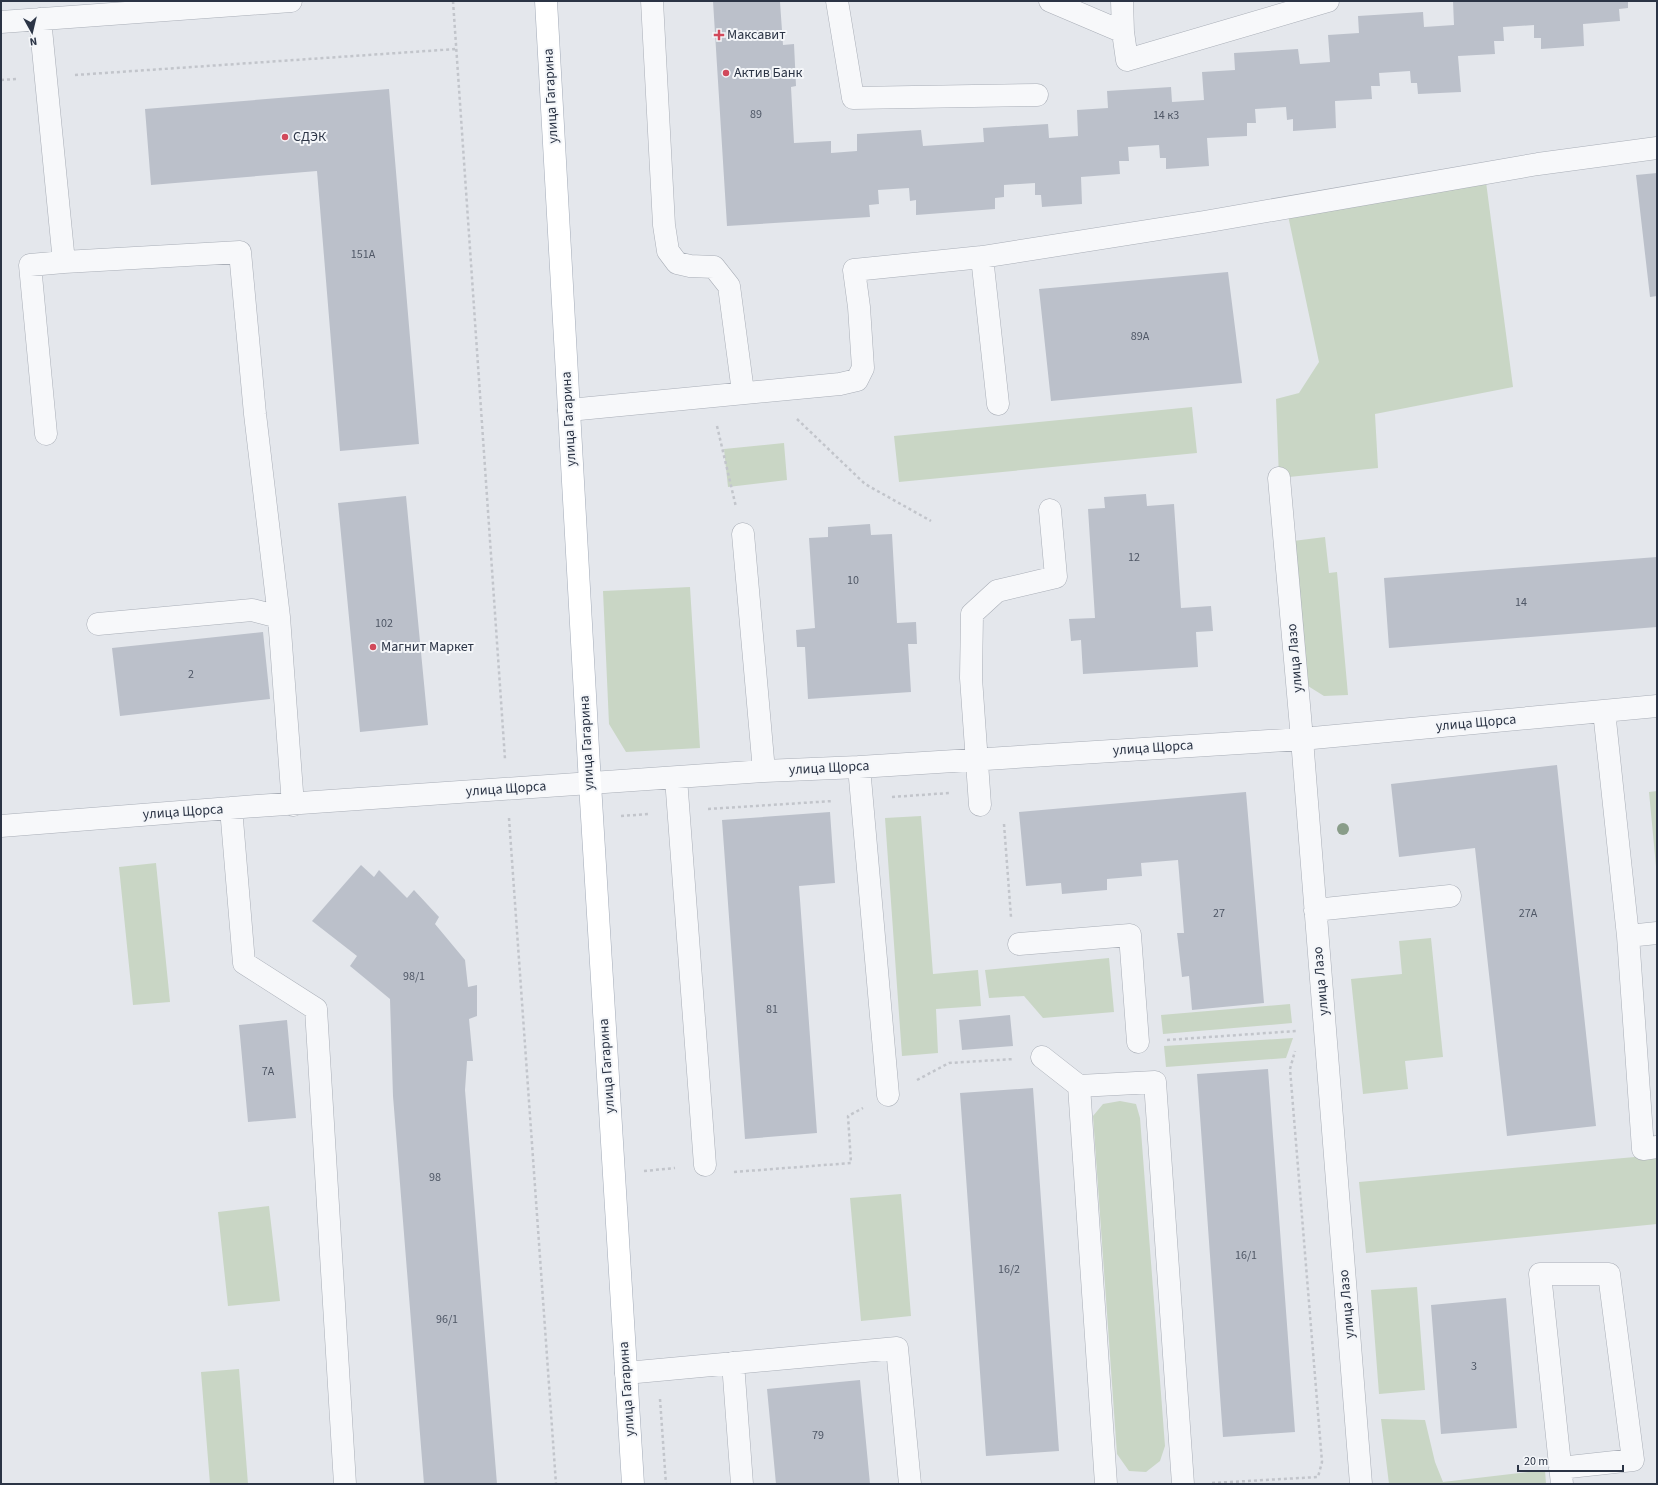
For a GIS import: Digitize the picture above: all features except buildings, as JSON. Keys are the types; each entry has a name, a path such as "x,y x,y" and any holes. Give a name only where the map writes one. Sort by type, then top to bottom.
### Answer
{"main road":[{"name":"улица Гагарина","path":"546,1 590,784 633,1484"}],"street":[{"path":"1,22 291,1"},
{"path":"652,1 664,225 668,251 677,264 714,267 729,286 743,392"},
{"path":"837,1 854,98 1037,96"},
{"path":"1050,1 1124,32"},
{"path":"1122,1 1127,60 1328,1"},
{"path":"40,19 64,262"},
{"path":"569,410 743,392 840,384 856,380 863,368 859,307 854,270 982,257 1204,222 1538,164 1657,148"},
{"path":"46,434 30,265 240,252 255,414 279,617 293,805"},
{"path":"982,257 998,404"},
{"name":"улица Лазо","path":"1279,478 1302,739 1361,1484"},
{"path":"980,805 971,678 972,614 997,591 1056,576 1050,510"},
{"path":"743,534 764,771"},
{"path":"98,624 252,610 279,617"},
{"name":"улица Щорса","path":"1,826 231,808 293,805 764,771 859,767 1302,739 1657,706"},
{"path":"1604,711 1628,936 1643,1149 1657,1148"},
{"path":"859,767 888,1095"},
{"path":"676,778 705,1165"},
{"path":"231,808 244,962 316,1009 345,1484"},
{"path":"1315,910 1450,896"},
{"path":"1628,936 1657,933"},
{"path":"1019,944 1130,935 1138,1042"},
{"path":"1042,1057 1079,1086 1155,1082 1183,1484"},
{"path":"1079,1086 1106,1484"},
{"path":"1540,1274 1609,1274 1633,1460 1561,1476 1540,1274"},
{"path":"626,1373 897,1348 910,1484"},
{"path":"733,1363 742,1484"}],"path":[{"path":"452,1 556,1484"},
{"path":"1,80 456,49"},
{"path":"768,390 864,484 931,521"},
{"path":"709,396 743,534"},
{"path":"1165,1040 1302,1030"},
{"path":"1209,1483 1318,1477 1322,1462 1290,1069 1296,1050"},
{"path":"643,1171 705,1165 723,1172 851,1163 848,1116 949,1063 1042,1057"},
{"path":"658,1370 666,1484"}],"green space":[{"path":"1486,182 1513,387 1375,414 1378,468 1279,478 1276,399 1299,393 1319,362 1286,206"},
{"path":"1192,407 1197,453 899,482 894,436"},
{"path":"784,443 787,480 728,487 724,449"},
{"path":"1325,537 1329,573 1337,572 1348,695 1324,696 1308,686 1293,541"},
{"path":"690,587 700,748 626,752 609,724 603,591"},
{"path":"1657,791 1657,877 1649,792"},
{"path":"921,816 933,974 978,970 981,1006 936,1009 938,1053 902,1056 885,818"},
{"path":"156,863 170,1002 133,1005 119,867"},
{"path":"1431,938 1443,1057 1405,1061 1408,1089 1363,1094 1351,979 1402,974 1399,941"},
{"path":"1109,958 1114,1012 1043,1018 1024,996 989,998 985,970"},
{"path":"1290,1004 1292,1023 1163,1034 1161,1015"},
{"path":"1293,1038 1286,1058 1166,1067 1164,1046"},
{"path":"1120,1101 1136,1104 1140,1118 1165,1446 1160,1461 1146,1472 1129,1471 1117,1454 1093,1116 1103,1104"},
{"path":"1657,1155 1657,1224 1366,1253 1359,1182"},
{"path":"901,1194 911,1316 861,1321 850,1198"},
{"path":"269,1206 280,1301 228,1306 218,1212"},
{"path":"1417,1287 1425,1390 1379,1394 1371,1290"},
{"path":"239,1369 248,1484 210,1484 201,1372"},
{"path":"1381,1419 1425,1420 1435,1462 1443,1482 1545,1470 1546,1484 1389,1484"}],"place":[{"name":"Максавит","path":"719,35"},
{"name":"Актив Банк","path":"726,73"},
{"name":"СДЭК","path":"285,137"},
{"name":"Магнит Маркет","path":"373,647"}]}
